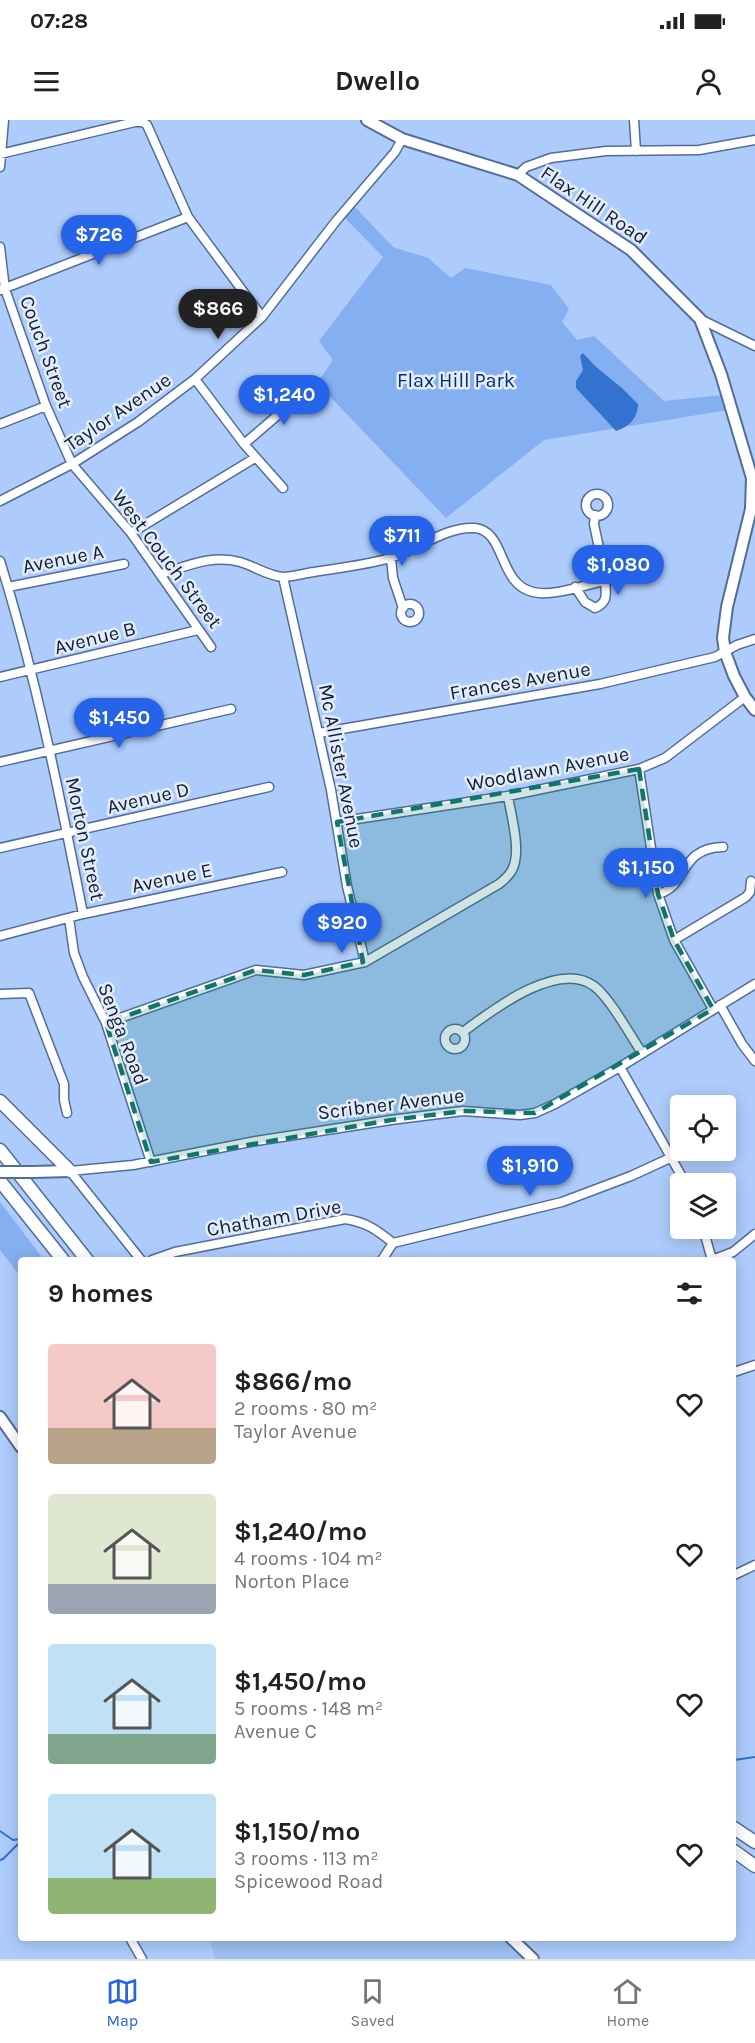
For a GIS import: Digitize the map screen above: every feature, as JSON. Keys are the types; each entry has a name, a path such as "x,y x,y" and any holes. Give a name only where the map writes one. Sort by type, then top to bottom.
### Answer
{"highway":[{"path":"0,1101 70,1171"},
{"path":"0,1150 85,1257"},
{"path":"0,1181 61,1257"},
{"path":"736,1829 755,1842"},
{"path":"736,1852 755,1866"}],"main road":[{"name":"Flax Hill Road","path":"367,120 402,139 518,176 631,250 700,319 721,374 752,478 751,509 724,623 725,652 745,697 755,710"},
{"name":"Scribner Avenue","path":"0,1172 70,1171"},
{"path":"0,1417 18,1444"},
{"path":"514,1941 533,1959"}],"street":[{"path":"0,167 4,120"},
{"path":"634,120 636,151"},
{"path":"0,153 143,122 147,125 189,217 262,317"},
{"name":"Taylor Avenue","path":"0,501 72,464 138,422 195,379 262,317 336,221 395,152 402,139"},
{"path":"518,176 526,167 548,158 592,153 699,150 755,140"},
{"path":"3,289 189,217"},
{"name":"Couch Street","path":"0,247 3,289 46,406 72,464"},
{"path":"700,319 755,346"},
{"path":"195,379 255,458 283,488"},
{"path":"244,444 308,389"},
{"path":"0,424 46,406"},
{"path":"131,533 255,458"},
{"name":"West Couch Street","path":"72,464 131,533 211,647"},
{"path":"575,587 585,602 595,608 604,601 604,581 594,524 595,515"},
{"path":"161,574 204,561 225,559 243,562 261,571 283,577 391,558 450,532 477,528 493,538 513,580 532,592 549,593 604,581"},
{"path":"391,558 393,578 403,608"},
{"name":"Morton Street","path":"0,561 31,670 68,833 83,914"},
{"name":"Avenue A","path":"8,587 124,564"},
{"name":"Mc Allister Avenue","path":"283,577 319,733 347,885 364,962"},
{"name":"Avenue A","path":"0,599 11,596"},
{"name":"Avenue B","path":"0,677 198,630"},
{"name":"Frances Avenue","path":"319,733 600,684 715,657 755,639"},
{"name":"Woodlawn Avenue","path":"337,822 508,796 639,769 665,758 745,697"},
{"path":"0,762 231,709"},
{"path":"639,769 658,894 674,940 755,1061"},
{"name":"Avenue D","path":"0,848 269,787"},
{"path":"106,1023 256,970 304,975 364,962 499,884 511,873 516,861 516,844 508,796"},
{"path":"658,894 665,892 674,884 693,856 708,847 723,847"},
{"name":"Avenue E","path":"0,936 83,914 282,872"},
{"path":"674,940 746,897 750,892 752,881"},
{"name":"Senga Road","path":"69,918 74,953 106,1023 151,1162"},
{"path":"463,1032 489,1012 539,985 562,978 580,980 593,985 602,993 642,1053"},
{"name":"Scribner Avenue","path":"70,1171 151,1162 256,1141 463,1111 528,1114 555,1104 620,1067 755,984"},
{"path":"0,994 29,993 64,1084 67,1113"},
{"path":"384,1257 393,1243 562,1202 631,1176 670,1158 620,1067"},
{"path":"70,1171 139,1257"},
{"name":"Chatham Drive","path":"161,1257 175,1252 345,1219 361,1221 393,1243"},
{"path":"720,1257 733,1252 755,1234"},
{"path":"706,1239 711,1257"},
{"path":"736,1371 755,1365"},
{"path":"736,1574 755,1565"},
{"path":"132,1941 142,1959"}],"highlighted area":[{"path":"639,769 658,894 674,940 713,1009 535,1113 463,1111 391,1120 151,1162 106,1023 256,970 304,975 363,962 337,822"}],"shaded area":[{"path":"583,353 638,404 634,418 625,427 616,431 576,388 576,381 583,370 580,356"},
{"path":"211,1941 508,1941 527,1959 215,1959"}],"green space":[{"name":"Flax Hill Park","path":"353,205 393,247 428,258 451,278 465,268 551,285 569,309 562,322 577,340 594,336 664,401 723,395 728,410 544,440 446,518 317,383 333,360 319,341 383,257 343,216"},
{"path":"0,1202 42,1257 18,1257 18,1273 0,1250"}],"waterway":[{"path":"736,1760 755,1757"},
{"path":"0,1831 13,1840 18,1839"},
{"path":"0,1860 18,1844"}]}
